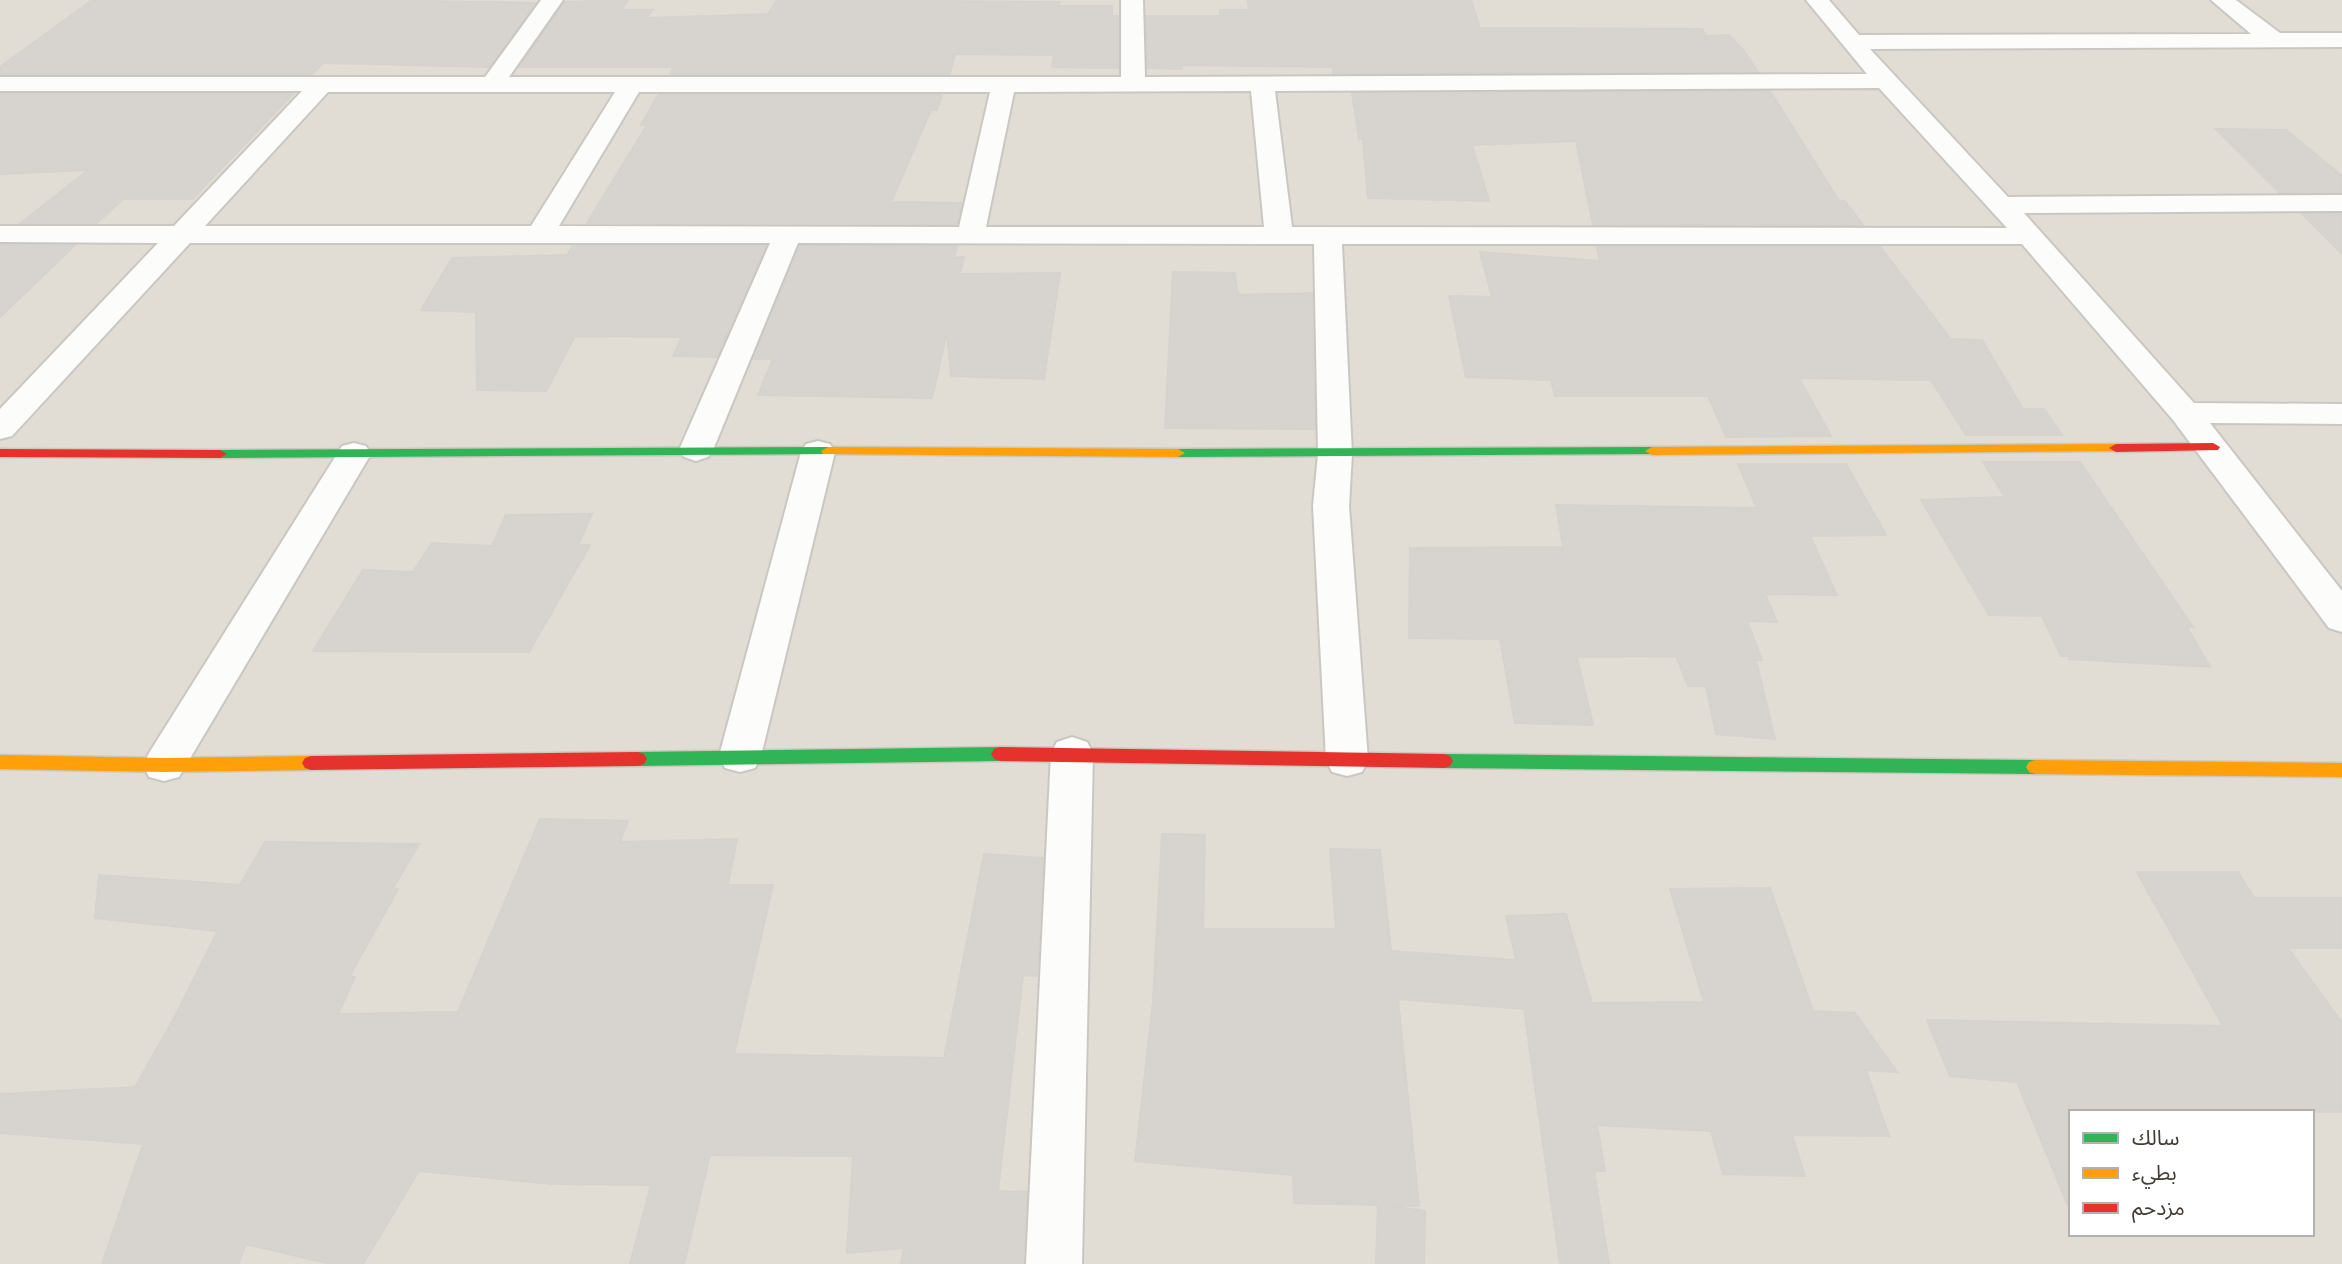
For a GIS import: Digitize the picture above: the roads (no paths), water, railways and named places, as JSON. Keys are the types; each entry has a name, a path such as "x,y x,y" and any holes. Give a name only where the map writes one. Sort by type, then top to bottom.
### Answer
{"street":[{"path":"493,83 552,0"},
{"path":"1132,0 1133,84"},
{"path":"1817,0 1885,81 2030,236 2185,413 2342,618"},
{"path":"2222,0 2274,40"},
{"path":"1855,42 2342,40"},
{"path":"0,84 1262,85 1885,81"},
{"path":"0,429 323,83"},
{"path":"540,234 632,84"},
{"path":"971,233 1004,85"},
{"path":"1262,85 1279,236"},
{"path":"2000,205 2342,203"},
{"path":"0,234 2030,236"},
{"path":"696,450 788,234"},
{"path":"1328,236 1335,454 1332,518 1348,760"},
{"path":"2185,413 2342,414"},
{"path":"0,453 354,454 696,450 1335,454 2213,447"},
{"path":"740,756 818,452"},
{"path":"164,765 354,454"},
{"path":"1055,1264 1072,754"},
{"path":"0,762 164,765 1072,754 1348,760 2342,770"}]}
